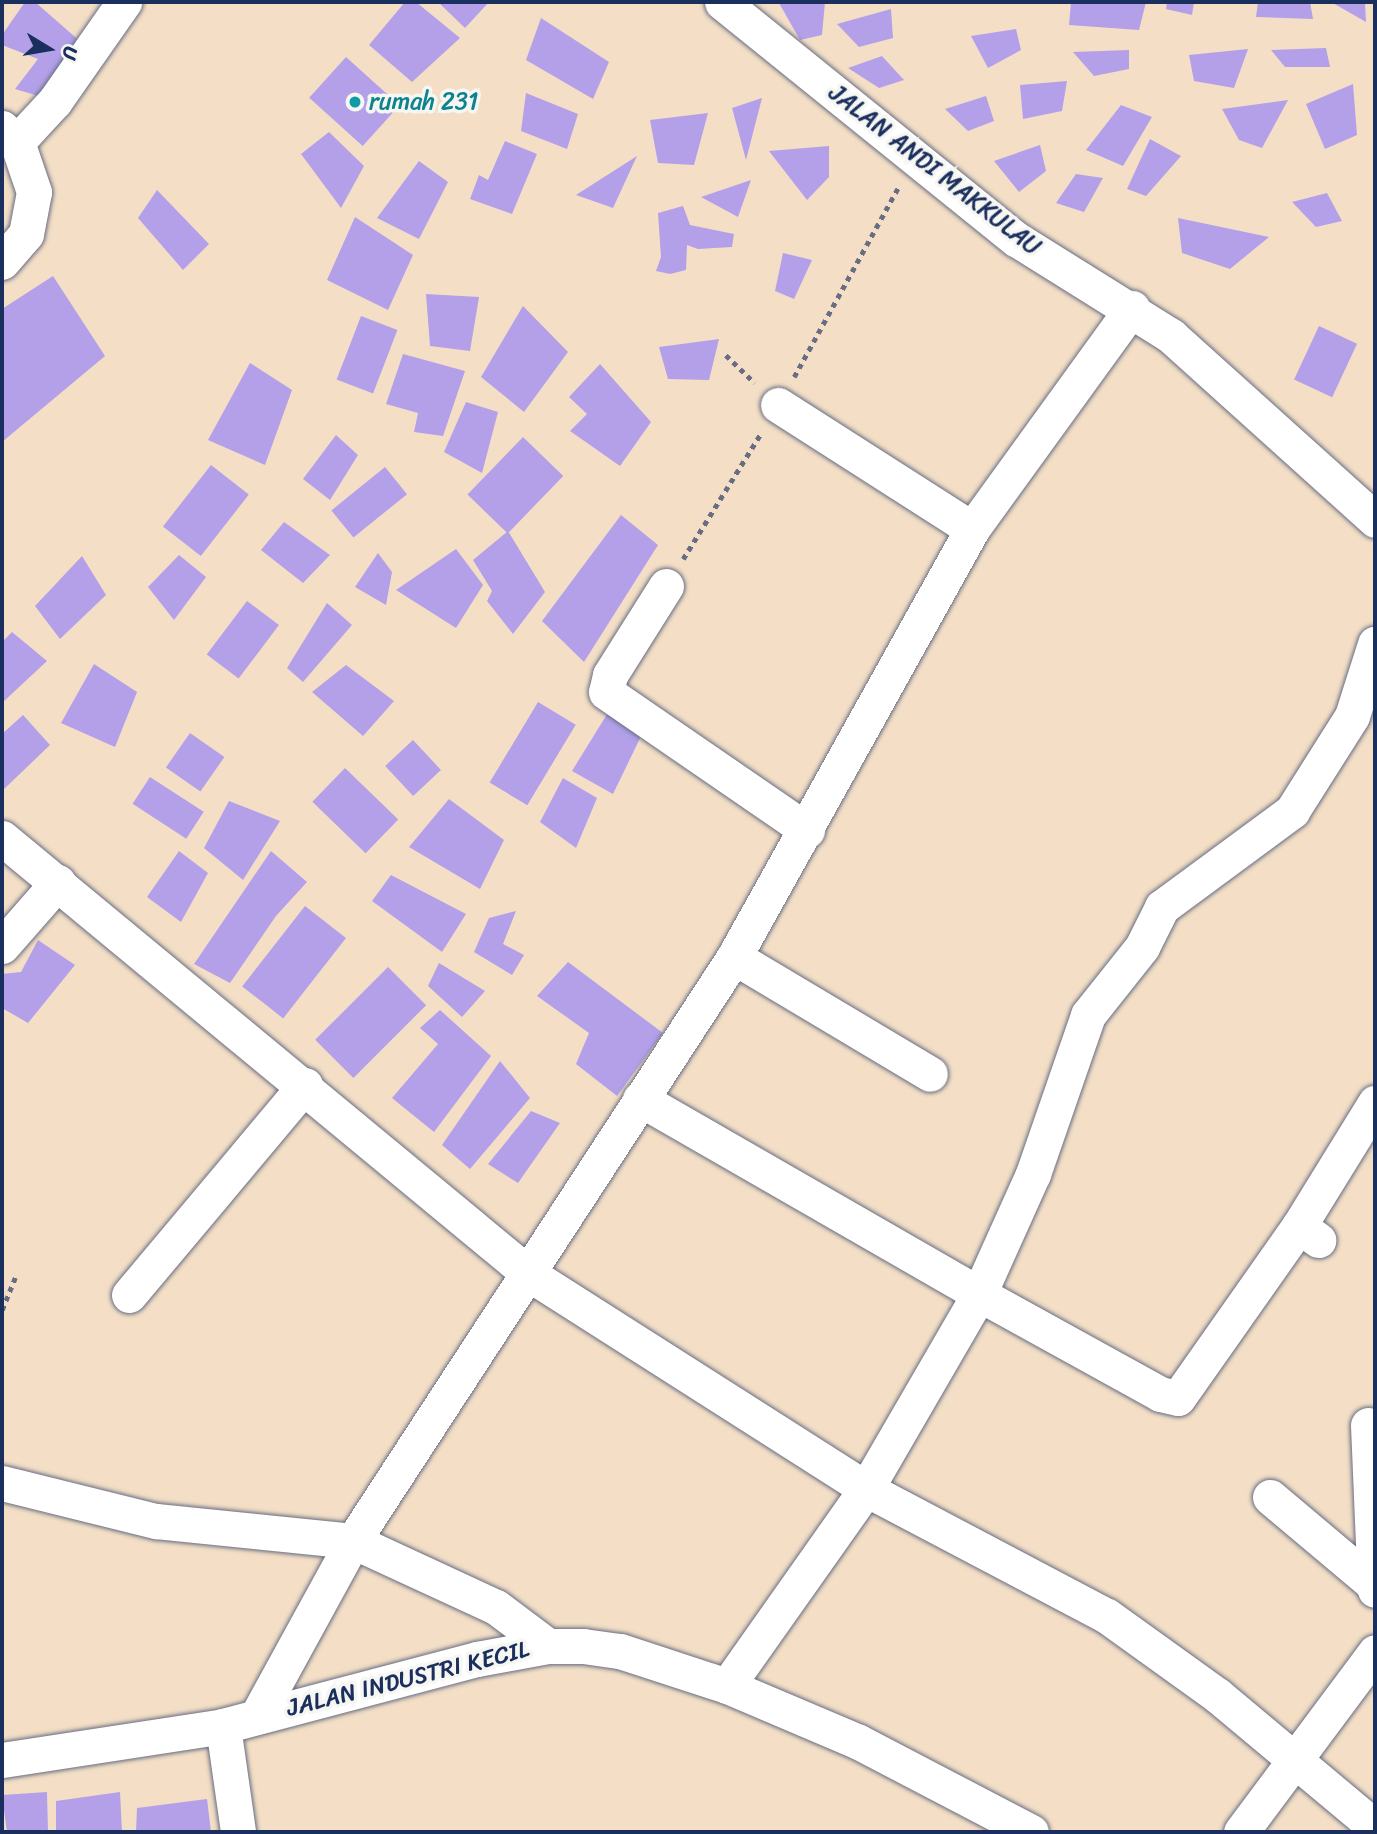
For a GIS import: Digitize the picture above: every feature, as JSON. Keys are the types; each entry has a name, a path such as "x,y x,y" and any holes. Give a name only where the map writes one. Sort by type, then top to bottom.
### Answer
{"street":[{"path":"2,262 26,234 33,213 34,192 9,135 55,101 124,2"},
{"name":"JALAN ANDI MAKKULAU","path":"722,2 1016,239 1132,308 1254,406 1375,520"},
{"path":"257,1716 353,1541 734,957 972,529 1132,308"},
{"path":"778,405 972,529"},
{"path":"666,586 610,675 606,692 807,830"},
{"path":"727,1686 866,1489 979,1294 1033,1174 1088,1015 1142,947 1162,906 1292,811 1352,716 1375,644"},
{"path":"2,838 305,1085 529,1274 866,1489 1107,1616 1217,1695 1293,1761 1375,1826"},
{"path":"2,946 58,883"},
{"path":"734,957 930,1074"},
{"path":"129,1295 305,1085"},
{"path":"640,1099 979,1294 1160,1394 1178,1398 1308,1233 1375,1103"},
{"path":"1368,1426 1373,1586"},
{"path":"2,1483 156,1521 353,1541 496,1607 548,1646"},
{"path":"1270,1497 1373,1586"},
{"name":"JALAN INDUSTRI KECIL","path":"2,1760 223,1726 477,1659 548,1646 620,1651 727,1686 859,1742 1024,1830"},
{"path":"1241,1832 1375,1652"},
{"path":"223,1726 238,1832"}],"path":[{"path":"666,586 778,405 915,157"},
{"path":"2,1310 15,1277"}],"building":[{"path":"25,2 35,2 82,43 52,100 15,89 38,59 2,45 2,35"},
{"path":"405,2 416,2 460,38 412,82 369,45"},
{"path":"438,2 489,2 465,28"},
{"path":"825,2 822,35 800,40 779,3"},
{"path":"1071,2 1146,2 1139,30 1069,25"},
{"path":"1167,2 1194,2 1192,15 1166,9"},
{"path":"1258,2 1310,2 1313,19 1256,17"},
{"path":"1331,2 1365,2 1366,22"},
{"path":"891,9 893,38 859,47 837,24"},
{"path":"541,18 609,62 593,99 526,60"},
{"path":"1016,29 1021,50 988,68 971,36"},
{"path":"1326,48 1330,67 1285,67 1271,50"},
{"path":"1248,49 1234,88 1194,81 1189,55"},
{"path":"1129,50 1129,69 1094,76 1073,52"},
{"path":"882,56 904,80 879,88 848,68"},
{"name":"rumah 231","path":"346,57 400,105 363,146 309,98"},
{"path":"1067,81 1062,111 1023,119 1020,85"},
{"path":"1353,84 1357,135 1325,149 1306,104"},
{"path":"526,93 578,114 567,149 521,131"},
{"path":"986,96 994,121 968,131 945,109"},
{"path":"762,98 746,160 732,108"},
{"path":"1288,100 1262,148 1239,140 1222,109"},
{"path":"1121,105 1152,117 1123,166 1086,150"},
{"path":"708,113 694,165 658,163 650,120"},
{"path":"329,132 364,166 341,208 301,154"},
{"path":"1150,139 1181,156 1146,196 1127,189"},
{"path":"505,141 537,154 512,214 470,199 479,175 488,180"},
{"path":"1040,145 1046,171 1019,192 994,161"},
{"path":"829,146 829,177 807,200 769,151"},
{"path":"637,156 613,208 576,195"},
{"path":"419,161 448,182 419,239 377,218"},
{"path":"1076,174 1103,178 1084,212 1056,203"},
{"path":"751,180 738,217 701,197"},
{"path":"157,190 209,244 183,270 138,218"},
{"path":"1327,193 1342,221 1316,227 1292,202"},
{"path":"683,206 690,225 734,234 732,247 698,249 687,245 686,270 670,274 656,271 661,257 658,213"},
{"path":"355,217 413,255 388,310 327,280"},
{"path":"1178,218 1269,237 1230,269 1182,253"},
{"path":"783,253 812,260 794,299 775,291"},
{"path":"53,276 105,356 2,442 2,309"},
{"path":"426,294 479,297 470,351 430,346"},
{"path":"523,306 568,352 524,412 481,377"},
{"path":"361,316 397,330 373,393 337,379"},
{"path":"1319,326 1357,344 1332,397 1294,379"},
{"path":"719,339 709,380 668,379 659,347"},
{"path":"403,354 465,371 443,436 414,432 418,413 386,404"},
{"path":"250,363 292,390 265,465 208,440"},
{"path":"600,364 651,422 620,466 570,431 587,414 569,397"},
{"path":"466,402 498,412 482,473 444,452"},
{"path":"336,435 358,455 330,500 303,479"},
{"path":"523,437 563,476 508,533 467,495"},
{"path":"211,465 249,495 201,556 163,526"},
{"path":"385,467 407,494 353,538 331,510"},
{"path":"621,515 658,545 584,662 542,621"},
{"path":"284,522 330,555 303,583 261,550"},
{"path":"508,531 545,592 513,634 487,601 492,591 473,560"},
{"path":"456,549 483,585 456,628 396,590"},
{"path":"378,553 392,572 386,605 355,587"},
{"path":"179,555 206,577 174,620 148,587"},
{"path":"82,556 106,595 60,639 35,606"},
{"path":"247,601 279,625 239,679 207,655"},
{"path":"327,603 352,625 303,682 287,668"},
{"path":"12,632 47,661 2,703 2,642"},
{"path":"94,664 137,692 115,747 61,723"},
{"path":"346,665 394,701 363,736 312,692"},
{"path":"538,702 576,725 527,805 490,783"},
{"path":"609,711 644,730 613,794 572,771"},
{"path":"23,715 50,745 2,791 2,734"},
{"path":"190,733 224,757 200,791 166,767"},
{"path":"413,740 441,770 413,796 385,766"},
{"path":"345,768 398,819 366,853 312,802"},
{"path":"150,777 204,812 186,839 133,804"},
{"path":"563,778 597,798 576,848 540,822"},
{"path":"449,799 504,840 480,889 409,847"},
{"path":"229,801 280,821 243,880 204,848"},
{"path":"179,851 208,873 181,922 147,897"},
{"path":"271,851 307,882 276,916 230,983 194,964"},
{"path":"391,875 466,914 442,952 372,901"},
{"path":"305,906 346,938 283,1018 242,986"},
{"path":"516,911 503,944 524,955 512,975 474,952 489,918"},
{"path":"38,940 75,965 28,1023 2,1008 2,974 21,972"},
{"path":"568,962 663,1033 617,1096 576,1064 589,1033 537,996"},
{"path":"439,963 485,991 462,1017 428,986"},
{"path":"388,967 426,1005 353,1078 315,1040"},
{"path":"440,1010 491,1056 434,1132 392,1098 438,1044 420,1028"},
{"path":"500,1061 530,1098 470,1169 442,1145"},
{"path":"531,1111 560,1123 518,1183 488,1164"},
{"path":"47,1792 48,1832 7,1832 2,1795"},
{"path":"120,1792 122,1832 56,1832 56,1801"},
{"path":"207,1799 211,1832 136,1832 137,1808"}],"place":[{"name":"rumah 231","path":"355,102"}]}
